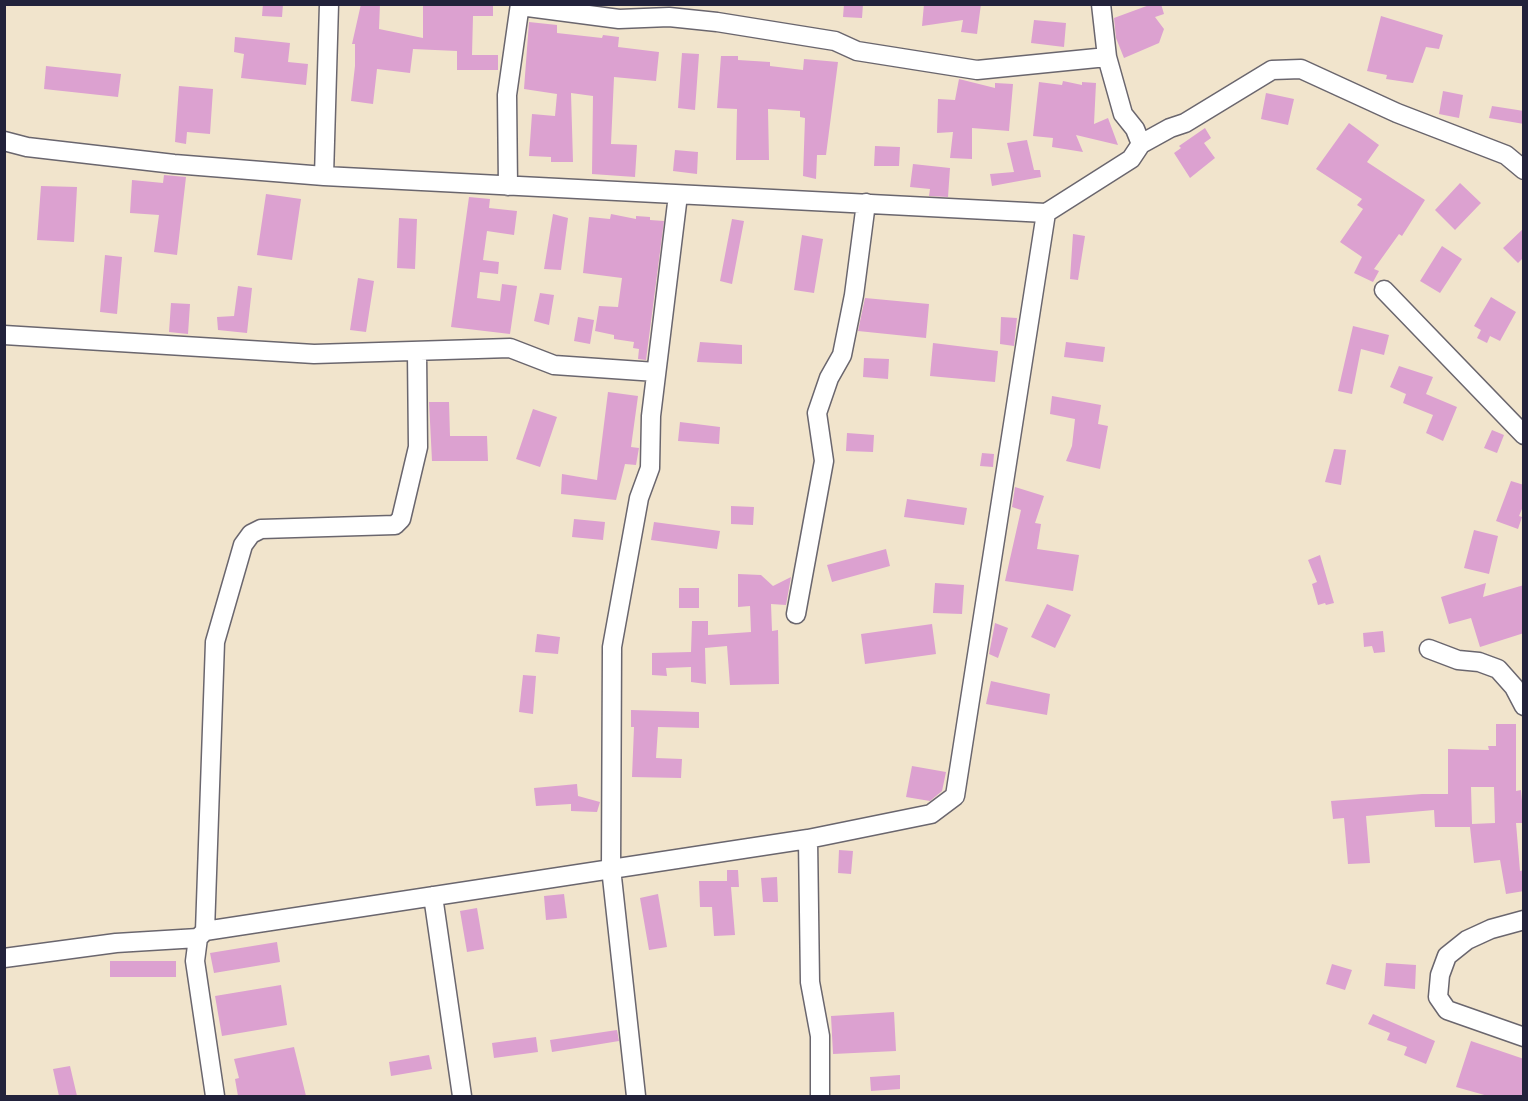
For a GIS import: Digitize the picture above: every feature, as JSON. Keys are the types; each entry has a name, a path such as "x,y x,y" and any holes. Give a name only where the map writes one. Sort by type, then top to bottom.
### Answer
{"street":[{"path":"324,176 329,4"},
{"path":"1101,4 1107,57 1123,114 1135,129 1141,144"},
{"path":"508,186 507,95 520,5 619,19 669,17 717,22 835,41 857,51 977,70 1107,57"},
{"path":"4,141 27,147 174,164 324,176 1046,213 1131,159 1141,144 1170,128 1185,123 1272,70 1301,69 1397,113 1506,155 1524,170"},
{"path":"636,1096 616,936 611,868 612,647 639,498 650,468 656,372 678,195"},
{"path":"796,614 824,461 817,413 829,378 843,355 854,295 866,203"},
{"path":"4,958 116,942 201,934 611,868 808,839 931,814 955,796 1046,213"},
{"path":"1384,290 1524,435"},
{"path":"4,335 314,354 358,351 417,353 482,347 510,348 554,365 656,372"},
{"path":"215,1096 195,961 201,934 215,642 243,545 251,534 261,529 395,525 401,519 418,447 417,353"},
{"path":"1429,650 1458,660 1479,662 1498,669 1514,687 1524,706"},
{"path":"808,839 810,982 820,1036 820,1096"},
{"path":"433,896 462,1096"},
{"path":"1524,920 1491,928 1467,940 1447,956 1440,975 1438,997 1447,1010 1524,1037"}],"building":[{"path":"263,4 283,4 282,17 262,16"},
{"path":"361,4 380,4 379,29 423,38 423,4 493,4 493,16 473,16 472,55 498,55 498,70 457,70 457,51 413,49 410,73 377,69 373,104 351,101 355,66 355,44 352,44"},
{"path":"844,4 863,4 862,18 843,17"},
{"path":"924,4 981,4 977,34 961,32 963,20 922,26"},
{"path":"1152,4 1161,4 1164,14 1155,17 1164,29 1159,43 1124,58 1116,38 1114,18"},
{"path":"1381,16 1443,35 1439,49 1426,47 1413,83 1386,79 1387,75 1367,71"},
{"path":"1034,20 1066,23 1064,47 1031,43"},
{"path":"529,22 557,25 557,33 602,38 603,35 619,37 618,47 659,52 656,81 614,77 611,144 637,145 635,177 592,174 593,96 571,93 573,162 551,162 551,157 529,156 532,114 555,116 557,94 524,89"},
{"path":"235,37 290,43 288,62 308,64 306,85 241,78 244,54 234,52"},
{"path":"682,53 699,54 695,110 678,108"},
{"path":"721,56 738,56 738,60 770,62 770,66 803,70 804,59 838,62 826,155 817,155 816,179 803,176 805,118 800,117 800,111 768,109 769,160 736,160 737,109 717,108"},
{"path":"46,66 121,74 118,97 44,89"},
{"path":"959,79 995,88 995,83 1013,84 1009,131 972,128 972,159 950,158 953,132 937,133 938,99 955,100"},
{"path":"1063,81 1082,85 1082,82 1096,83 1094,124 1108,118 1118,145 1076,135 1083,152 1052,147 1053,138 1033,136 1039,82 1062,85"},
{"path":"179,86 213,89 210,134 187,132 186,144 175,142"},
{"path":"1443,91 1463,95 1459,118 1439,114"},
{"path":"1266,93 1294,99 1288,125 1261,119"},
{"path":"1492,106 1524,111 1524,124 1489,118"},
{"path":"1349,123 1379,145 1367,162 1425,200 1402,236 1399,234 1374,269 1379,271 1373,282 1354,273 1362,257 1340,242 1363,209 1357,205 1362,199 1316,169"},
{"path":"1205,128 1211,138 1204,143 1215,158 1190,178 1174,153 1181,148 1179,146"},
{"path":"1027,140 1034,170 1040,170 1041,177 992,186 990,174 1014,172 1007,143"},
{"path":"875,146 900,147 899,166 874,166"},
{"path":"675,150 698,152 697,174 673,171"},
{"path":"913,164 950,168 948,197 929,196 930,189 910,187"},
{"path":"164,175 186,177 177,255 154,252 159,215 130,213 132,180 163,183"},
{"path":"1460,183 1481,203 1455,230 1435,210"},
{"path":"41,186 77,187 74,242 37,240"},
{"path":"266,194 301,199 292,260 257,255"},
{"path":"469,197 490,199 489,208 517,211 514,235 487,231 483,260 499,262 498,274 480,272 477,298 500,301 502,284 517,286 510,334 451,327"},
{"path":"553,214 568,218 561,270 544,269"},
{"path":"611,214 636,219 636,216 650,217 650,220 664,221 646,360 638,359 639,349 633,348 634,342 614,339 614,335 595,331 599,306 618,307 622,278 583,273 589,217 610,219"},
{"path":"399,218 417,219 415,269 397,268"},
{"path":"732,219 744,221 732,284 720,281"},
{"path":"1524,228 1524,257 1518,263 1503,248"},
{"path":"1073,234 1085,236 1078,280 1070,279"},
{"path":"802,235 823,239 814,293 794,290"},
{"path":"1442,246 1462,259 1440,293 1420,281"},
{"path":"105,255 122,257 117,314 100,312"},
{"path":"358,278 374,281 366,332 350,330"},
{"path":"238,286 252,288 247,333 218,330 217,317 234,316"},
{"path":"540,293 554,295 549,325 534,321"},
{"path":"1491,297 1516,312 1500,341 1490,336 1487,343 1477,338 1481,330 1474,326"},
{"path":"865,298 929,304 926,338 858,331"},
{"path":"171,303 190,304 188,334 169,332"},
{"path":"578,317 594,320 590,344 574,341"},
{"path":"1001,317 1017,318 1014,346 1000,344"},
{"path":"1353,326 1389,335 1384,355 1361,349 1352,394 1338,391"},
{"path":"700,342 742,345 742,364 697,362"},
{"path":"1066,342 1105,347 1103,362 1064,357"},
{"path":"933,343 998,351 995,382 930,376"},
{"path":"864,358 889,359 888,379 863,377"},
{"path":"1399,366 1433,377 1426,394 1457,407 1443,441 1426,433 1433,415 1403,403 1406,394 1390,387"},
{"path":"608,392 638,396 631,447 639,448 636,465 625,464 616,500 561,494 562,474 597,480"},
{"path":"1052,396 1101,405 1098,424 1108,426 1100,469 1066,461 1072,446 1075,419 1050,414"},
{"path":"429,402 449,402 450,436 487,436 488,461 432,461"},
{"path":"533,409 557,417 540,467 516,459"},
{"path":"680,422 720,427 719,444 678,441"},
{"path":"1492,430 1504,435 1497,453 1484,448"},
{"path":"847,433 874,435 873,452 846,451"},
{"path":"1334,449 1346,450 1341,485 1325,482"},
{"path":"982,453 994,454 993,467 980,466"},
{"path":"1511,481 1524,485 1524,504 1519,516 1522,517 1518,529 1496,521"},
{"path":"1015,487 1044,496 1035,523 1041,524 1037,549 1079,555 1073,591 1005,581 1021,510 1012,507"},
{"path":"907,499 967,508 964,525 904,517"},
{"path":"731,506 754,507 753,525 731,524"},
{"path":"574,519 605,522 603,540 572,537"},
{"path":"654,522 720,531 717,549 651,540"},
{"path":"1474,530 1498,536 1489,574 1464,568"},
{"path":"886,549 890,566 832,582 827,565"},
{"path":"1320,555 1334,603 1326,605 1325,603 1318,605 1312,584 1317,582 1308,560"},
{"path":"738,574 761,575 773,586 791,577 786,605 771,604 772,631 778,630 779,684 730,685 727,646 705,648 706,684 691,682 691,667 666,668 667,676 652,675 652,653 691,652 692,621 708,621 708,635 751,632 750,606 738,607"},
{"path":"935,583 964,585 962,614 933,613"},
{"path":"1486,583 1483,597 1524,585 1524,633 1480,647 1471,618 1449,624 1441,597"},
{"path":"679,588 699,588 699,608 679,608"},
{"path":"1047,604 1071,615 1055,648 1031,637"},
{"path":"995,623 1008,628 998,658 989,654"},
{"path":"932,624 936,654 865,664 861,634"},
{"path":"1383,631 1385,652 1374,653 1372,646 1364,647 1363,633"},
{"path":"537,634 560,637 558,654 535,652"},
{"path":"523,675 536,676 533,714 519,712"},
{"path":"991,681 1050,694 1047,715 986,704"},
{"path":"631,710 699,712 699,728 658,727 656,758 682,759 681,778 632,777 634,727 631,727"},
{"path":"1496,724 1516,724 1516,791 1521,790 1524,823 1516,823 1520,871 1524,870 1524,891 1506,894 1500,860 1474,863 1470,827 1435,827 1434,810 1366,816 1370,863 1348,864 1344,818 1333,819 1331,801 1448,794 1448,749 1489,750 1488,746 1496,746","holes":["1471,787 1494,787 1495,823 1472,824"]},
{"path":"912,766 946,772 942,791 930,801 906,797"},
{"path":"577,784 578,796 600,802 597,812 571,811 571,804 536,806 534,788"},
{"path":"839,850 853,851 851,874 838,873"},
{"path":"727,870 738,870 739,887 731,887 735,935 714,936 712,907 700,907 699,881 727,881"},
{"path":"777,877 778,902 763,902 761,878"},
{"path":"564,894 567,918 546,920 544,896"},
{"path":"658,894 667,947 649,950 640,898"},
{"path":"477,908 484,949 467,952 460,911"},
{"path":"277,942 280,962 214,973 210,953"},
{"path":"110,961 176,961 176,977 110,977"},
{"path":"1386,963 1416,965 1415,989 1384,986"},
{"path":"1332,964 1352,970 1345,990 1326,984"},
{"path":"281,985 287,1025 222,1036 215,996"},
{"path":"894,1012 896,1051 833,1054 831,1016"},
{"path":"1373,1014 1435,1041 1426,1064 1404,1055 1407,1047 1387,1040 1390,1033 1368,1024"},
{"path":"617,1030 619,1041 552,1052 550,1040"},
{"path":"536,1037 538,1052 494,1058 492,1043"},
{"path":"1471,1041 1524,1059 1524,1096 1488,1096 1456,1087"},
{"path":"294,1047 306,1096 238,1096 235,1079 239,1078 234,1059"},
{"path":"429,1055 432,1069 391,1076 389,1062"},
{"path":"70,1066 77,1096 59,1096 53,1069"},
{"path":"900,1075 900,1089 871,1091 870,1077"}]}
